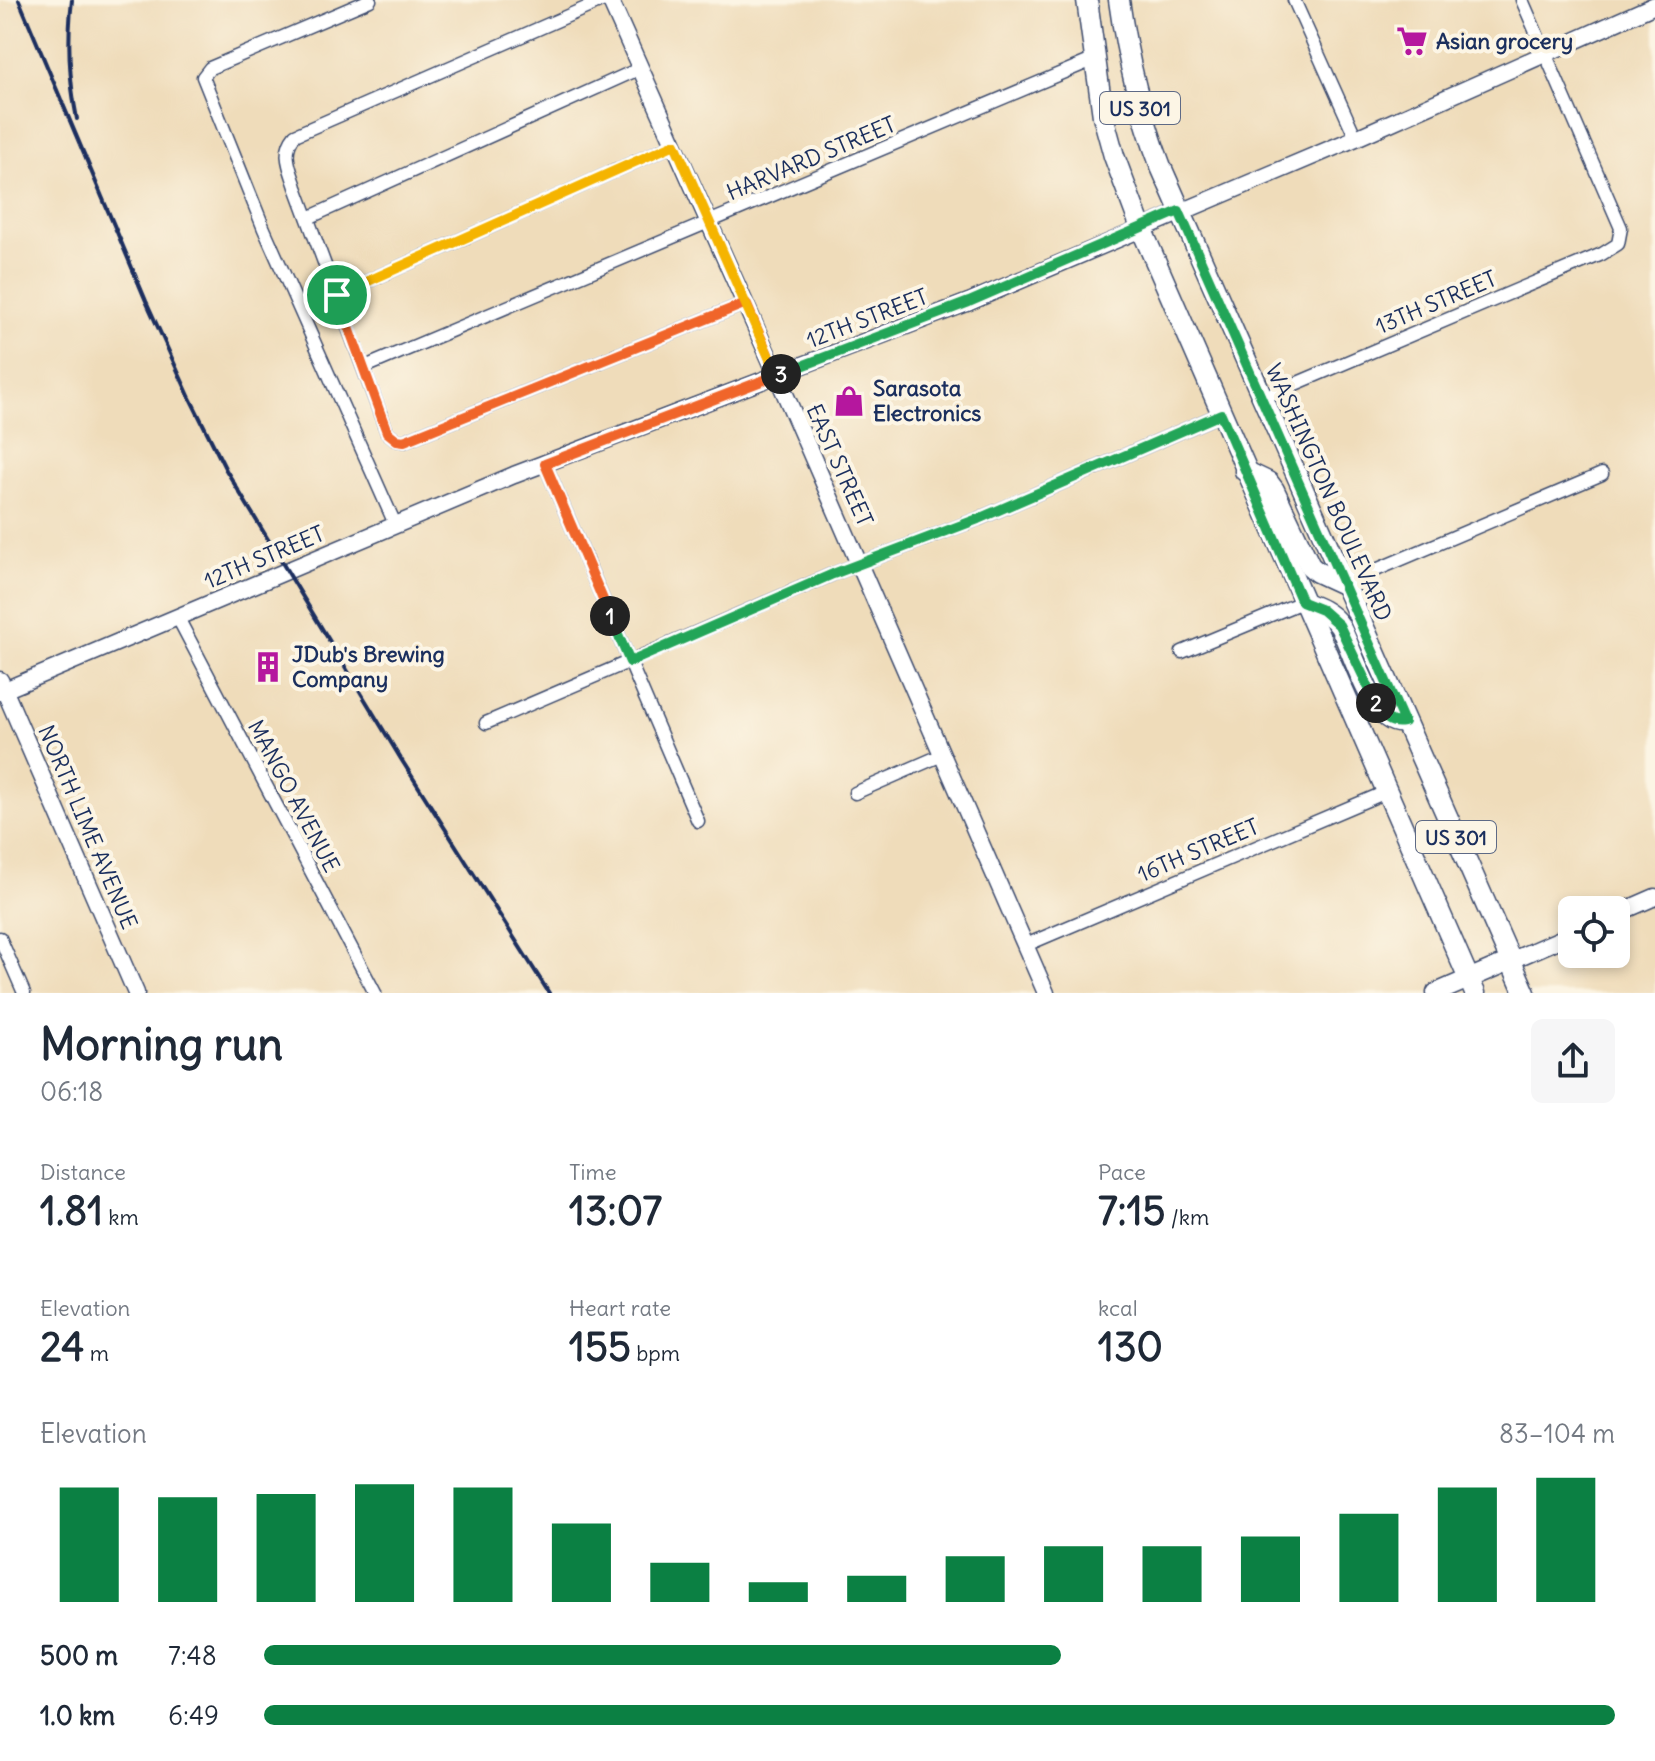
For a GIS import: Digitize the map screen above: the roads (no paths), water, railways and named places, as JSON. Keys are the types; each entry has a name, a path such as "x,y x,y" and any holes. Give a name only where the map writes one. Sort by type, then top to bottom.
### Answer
{"main road":[{"name":"US 301","path":"1087,0 1103,116 1114,156 1141,228 1472,986"},
{"name":"WASHINGTON BOULEVARD","path":"1119,0 1138,103 1179,211 1525,993"},
{"path":"1245,471 1268,482 1274,490 1310,566 1343,584"},
{"path":"1302,602 1322,610 1339,625 1366,687 1384,716 1392,722 1404,722"},
{"path":"1436,993 1472,986 1510,961"}],"street":[{"path":"370,0 210,68 203,77 264,229 395,524"},
{"path":"604,0 295,135 289,143 287,157 387,432 404,441 746,303"},
{"name":"EAST STREET","path":"610,0 746,303 1046,993"},
{"path":"1294,0 1356,138"},
{"path":"1522,0 1545,52"},
{"name":"12TH STREET","path":"2,687 178,618 395,524 545,464 969,302 1356,138 1655,5"},
{"name":"13TH STREET","path":"1262,398 1602,254 1618,244 1621,228 1545,52"},
{"name":"HARVARD STREET","path":"365,367 1095,59"},
{"path":"308,218 641,68"},
{"path":"337,295 675,144"},
{"path":"486,723 859,564 978,519 1221,414"},
{"path":"545,464 698,821"},
{"path":"1343,584 1602,474"},
{"path":"1182,652 1302,602"},
{"name":"MANGO AVENUE","path":"178,618 375,993"},
{"name":"NORTH LIME AVENUE","path":"2,687 136,993"},
{"path":"855,793 942,755"},
{"name":"16TH STREET","path":"1026,945 1386,792"},
{"path":"1630,908 1655,897"},
{"path":"0,938 24,993"},
{"path":"1510,961 1558,940"}],"railway":[{"path":"19,0 146,301 226,470 401,759 549,993"},
{"path":"72,0 70,60 77,119"}],"place":[{"name":"Asian grocery","path":"1412,41"},
{"name":"Sarasota Electronics","path":"849,401"},
{"name":"JDub's Brewing Company","path":"268,667"}]}
